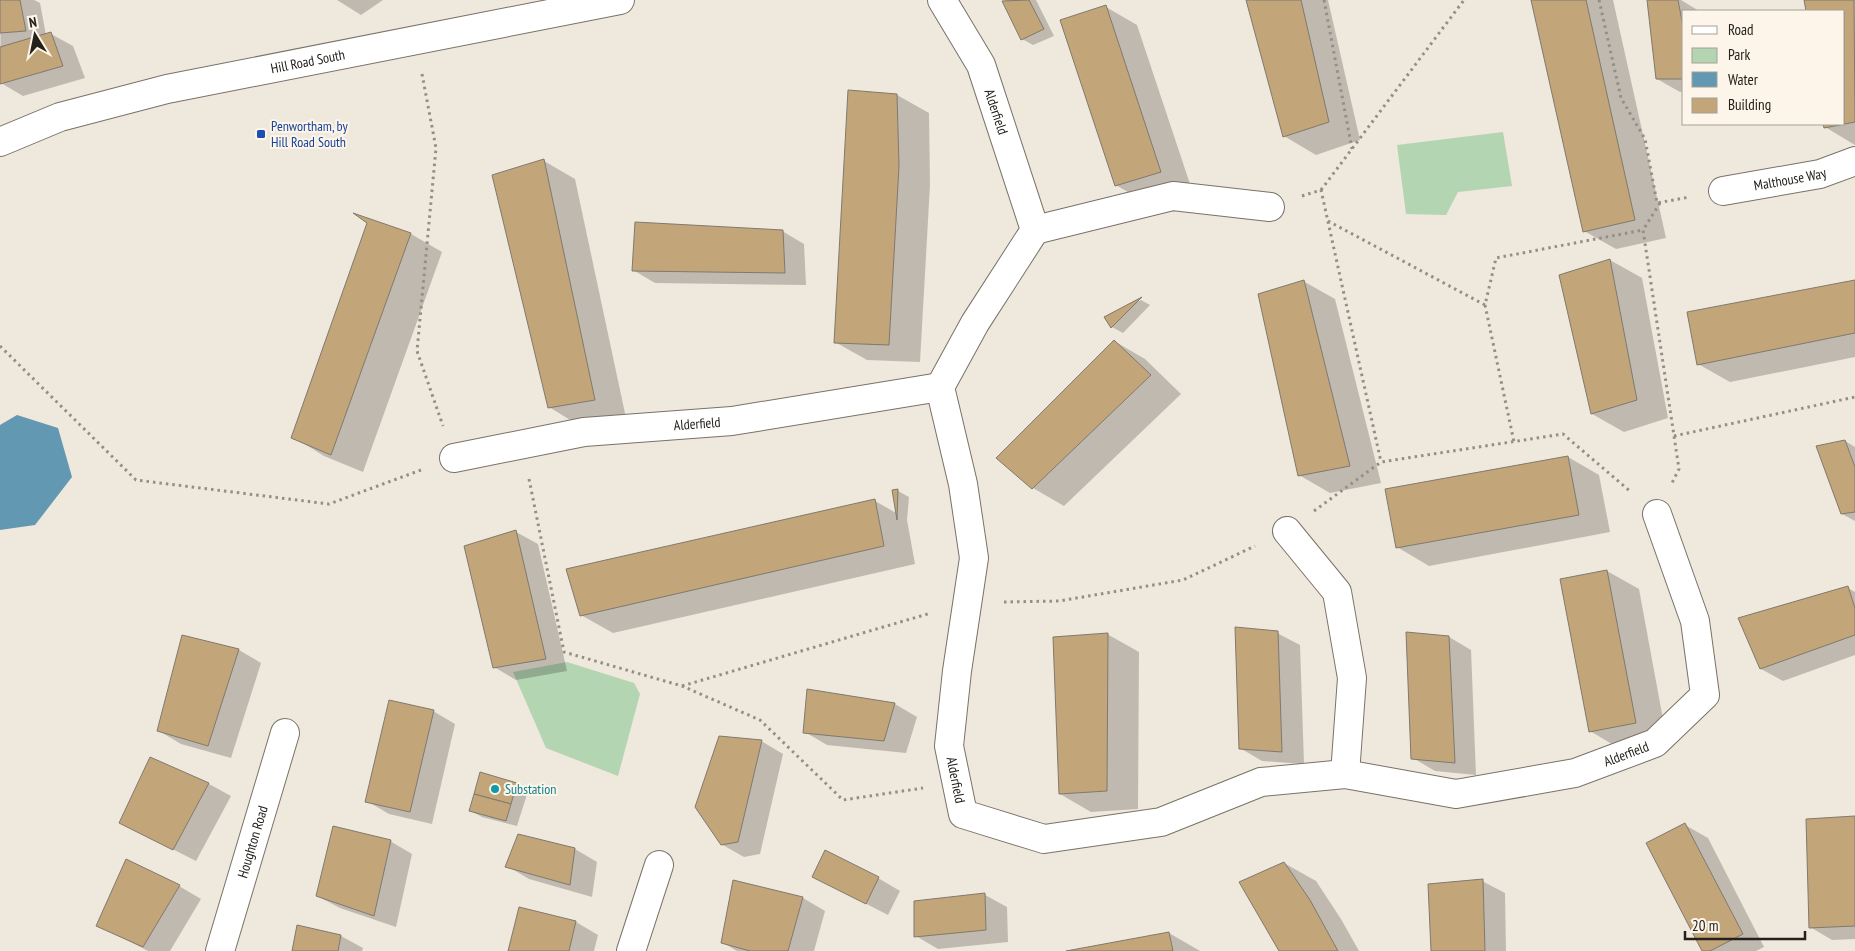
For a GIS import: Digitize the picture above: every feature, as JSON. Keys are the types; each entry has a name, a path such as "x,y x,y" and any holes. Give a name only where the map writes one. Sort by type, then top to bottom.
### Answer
{"street":[{"name":"Hill Road South","path":"0,142 60,117 167,89 620,0"},
{"name":"Alderfield","path":"942,0 981,65 1035,230"},
{"name":"Malthouse Way","path":"1723,191 1820,174 1855,161"},
{"path":"940,387 975,324 1035,230 1173,196 1270,207"},
{"name":"Alderfield","path":"454,458 584,432 732,421 940,387 963,484 974,558 949,746 963,814 1044,839 1161,822 1261,782 1345,774 1456,794 1575,773 1655,744 1705,696 1695,621 1657,514"},
{"path":"1287,531 1337,592 1352,678 1345,774"},
{"name":"Houghton Road","path":"220,951 285,733"},
{"path":"631,951 659,865"}],"path":[{"path":"1324,0 1352,149"},
{"path":"1270,207 1321,190 1464,0"},
{"path":"1599,0 1621,98 1645,139 1657,203 1660,203"},
{"path":"0,346 136,480 329,504 454,458 417,351 436,148 416,40"},
{"path":"1321,190 1381,462"},
{"path":"682,686 967,602 1059,601 1183,580 1287,531 1381,462 1563,434 1657,514 1679,469 1643,230 1660,203 1723,191"},
{"path":"1328,221 1485,304"},
{"path":"1514,442 1485,304 1496,258 1643,230"},
{"path":"1674,436 1855,398"},
{"path":"522,444 564,652 682,686 760,720 843,800 957,783"}],"green space":[{"path":"1503,132 1512,186 1458,192 1446,215 1406,214 1397,145"},
{"path":"567,662 634,683 640,694 618,776 546,748 513,672"}],"water":[{"path":"17,415 58,428 72,477 35,525 0,530 0,425"}],"building":[{"path":"0,0 20,0 26,31 0,33"},
{"path":"1029,0 1044,29 1021,40 1002,1"},
{"path":"1246,0 1301,0 1329,122 1283,137"},
{"path":"1531,0 1586,0 1635,220 1583,232"},
{"path":"1647,0 1678,0 1682,21 1682,79 1656,79"},
{"path":"1804,0 1854,0 1855,122 1845,124 1845,10 1806,10"},
{"path":"1106,5 1161,172 1115,186 1060,20"},
{"path":"51,32 63,66 0,84 0,47"},
{"path":"848,90 897,94 899,166 889,345 834,343"},
{"path":"1823,125 1840,125 1824,128"},
{"path":"544,159 595,400 548,408 492,175"},
{"path":"353,213 411,233 331,455 291,438 367,223"},
{"path":"635,222 783,230 785,273 632,271"},
{"path":"1610,259 1637,400 1591,414 1559,275"},
{"path":"1304,280 1350,466 1298,476 1258,294"},
{"path":"1855,280 1855,333 1697,365 1687,312"},
{"path":"1142,297 1111,328 1104,317"},
{"path":"1114,340 1151,375 1032,489 996,458"},
{"path":"1845,440 1855,467 1855,512 1841,514 1816,446"},
{"path":"1568,456 1579,515 1396,548 1385,489"},
{"path":"898,489 897,520 892,490"},
{"path":"875,499 884,546 580,616 566,569"},
{"path":"516,530 546,659 493,668 464,546"},
{"path":"1607,570 1636,723 1589,732 1560,579"},
{"path":"1848,586 1855,608 1855,635 1760,669 1738,618"},
{"path":"1235,627 1278,631 1282,752 1239,749"},
{"path":"1406,632 1449,636 1455,763 1411,759"},
{"path":"1108,633 1107,791 1059,794 1053,637"},
{"path":"182,635 239,649 208,746 157,731"},
{"path":"807,689 895,703 884,741 803,733"},
{"path":"389,700 434,710 410,812 365,802"},
{"path":"719,736 762,740 738,842 721,845 695,807"},
{"path":"150,757 209,783 173,850 119,823"},
{"name":"Substation","path":"480,772 517,783 511,804 474,794"},
{"path":"474,794 511,804 506,821 469,811"},
{"path":"1855,816 1855,926 1809,928 1806,819"},
{"path":"1685,823 1743,934 1710,951 1702,951 1646,843"},
{"path":"333,826 391,840 374,916 316,896"},
{"path":"518,834 575,848 570,885 505,867"},
{"path":"825,850 879,877 866,904 812,877"},
{"path":"126,859 180,885 143,947 96,926"},
{"path":"1284,862 1310,900 1338,951 1279,951 1239,882"},
{"path":"1483,879 1485,951 1431,951 1428,884"},
{"path":"733,880 803,897 788,951 750,951 721,943"},
{"path":"985,893 986,930 914,937 914,901"},
{"path":"519,907 576,921 569,951 508,951"},
{"path":"297,925 341,935 338,951 292,951"},
{"path":"1169,932 1173,951 1066,951"}],"place":[{"name":"Penwortham, by Hill Road South","path":"261,134"},
{"name":"Substation","path":"495,789"}]}
